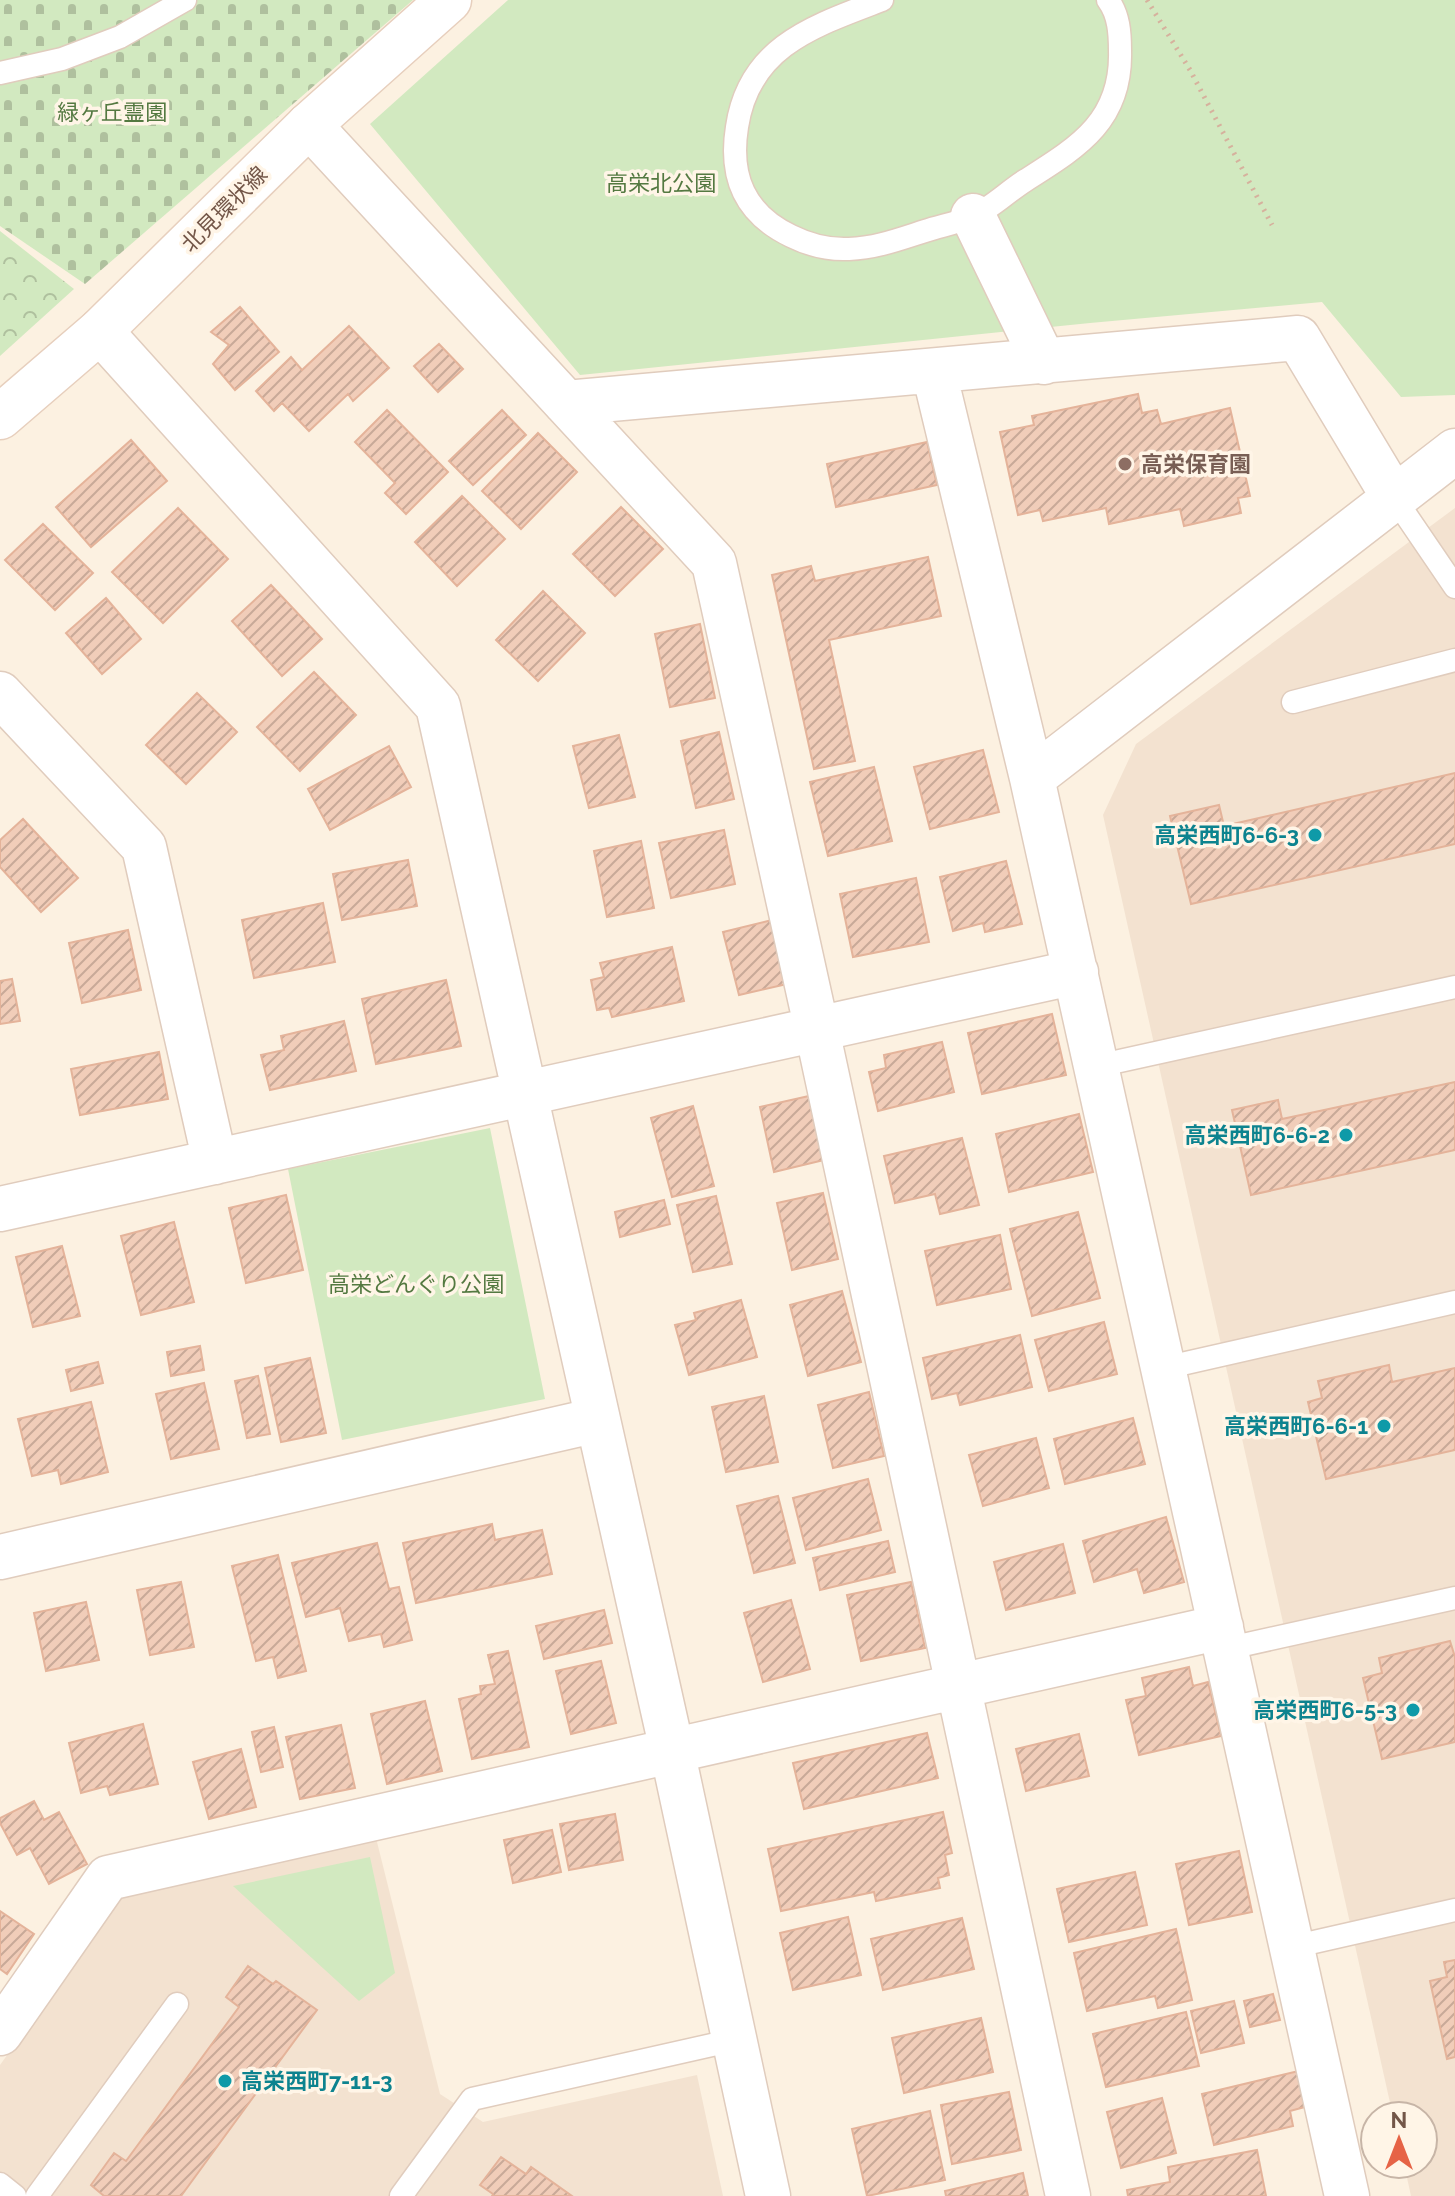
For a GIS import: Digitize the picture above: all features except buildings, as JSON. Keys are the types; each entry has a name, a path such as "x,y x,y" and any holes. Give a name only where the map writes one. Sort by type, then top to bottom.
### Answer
{"street":[{"name":"北見環状線","path":"0,417 100,331 309,125 449,0"},
{"path":"309,125 714,563 1068,2196"},
{"path":"973,216 1044,362"},
{"path":"100,331 438,706 672,1750 768,2196"},
{"path":"566,403 1298,338 1393,496"},
{"path":"934,372 1076,972 1347,2196"},
{"path":"1032,778 1455,451"},
{"path":"0,694 144,847 215,1162"},
{"path":"0,1209 1076,972"},
{"path":"0,1557 597,1420"},
{"path":"0,2033 108,1878 672,1750 959,1689 1223,1638"}],"lane":[{"path":"0,73 62,59 120,37 185,0"},
{"path":"882,0 795,36 771,56 750,84 739,109 735,160 747,202 758,216 773,227 824,248 848,249 891,243 973,216 1075,149 1107,112 1116,85 1120,33 1115,10 1108,0"},
{"path":"1393,496 1455,587"},
{"path":"1293,702 1455,660"},
{"path":"1097,1066 1455,987"},
{"path":"1164,1368 1455,1302"},
{"path":"1223,1638 1455,1598"},
{"path":"1292,1947 1455,1910"},
{"path":"37,2196 177,2004"},
{"path":"401,2196 472,2099 734,2040"},
{"path":"0,2184 15,2196"}],"path":[{"path":"1147,0 1190,70 1272,225"}],"shaded area":[{"path":"1455,508 1455,2196 1411,2196 1408,2180 1439,2180 1439,2100 1389,2100 1103,815 1136,744"},
{"path":"376,1838 440,2094 483,2122 697,2075 723,2196 0,2196 0,2065 120,1898"}],"green space":[{"name":"緑ヶ丘霊園","path":"0,0 413,0 85,284 0,226"},
{"name":"高栄北公園","path":"508,0 1455,0 1455,395 1401,397 1322,302 580,375 370,124"},
{"path":"0,231 74,289 0,356"},
{"name":"高栄どんぐり公園","path":"490,1128 545,1399 342,1440 288,1169"},
{"path":"370,1857 395,1973 359,2001 233,1886"}],"place":[{"name":"高栄保育園","path":"1125,464"},
{"name":"高栄西町6-6-3","path":"1315,835"},
{"name":"高栄西町6-6-2","path":"1346,1135"},
{"name":"高栄西町6-6-1","path":"1384,1426"},
{"name":"高栄西町6-5-3","path":"1413,1710"},
{"name":"高栄西町7-11-3","path":"225,2081"}]}
